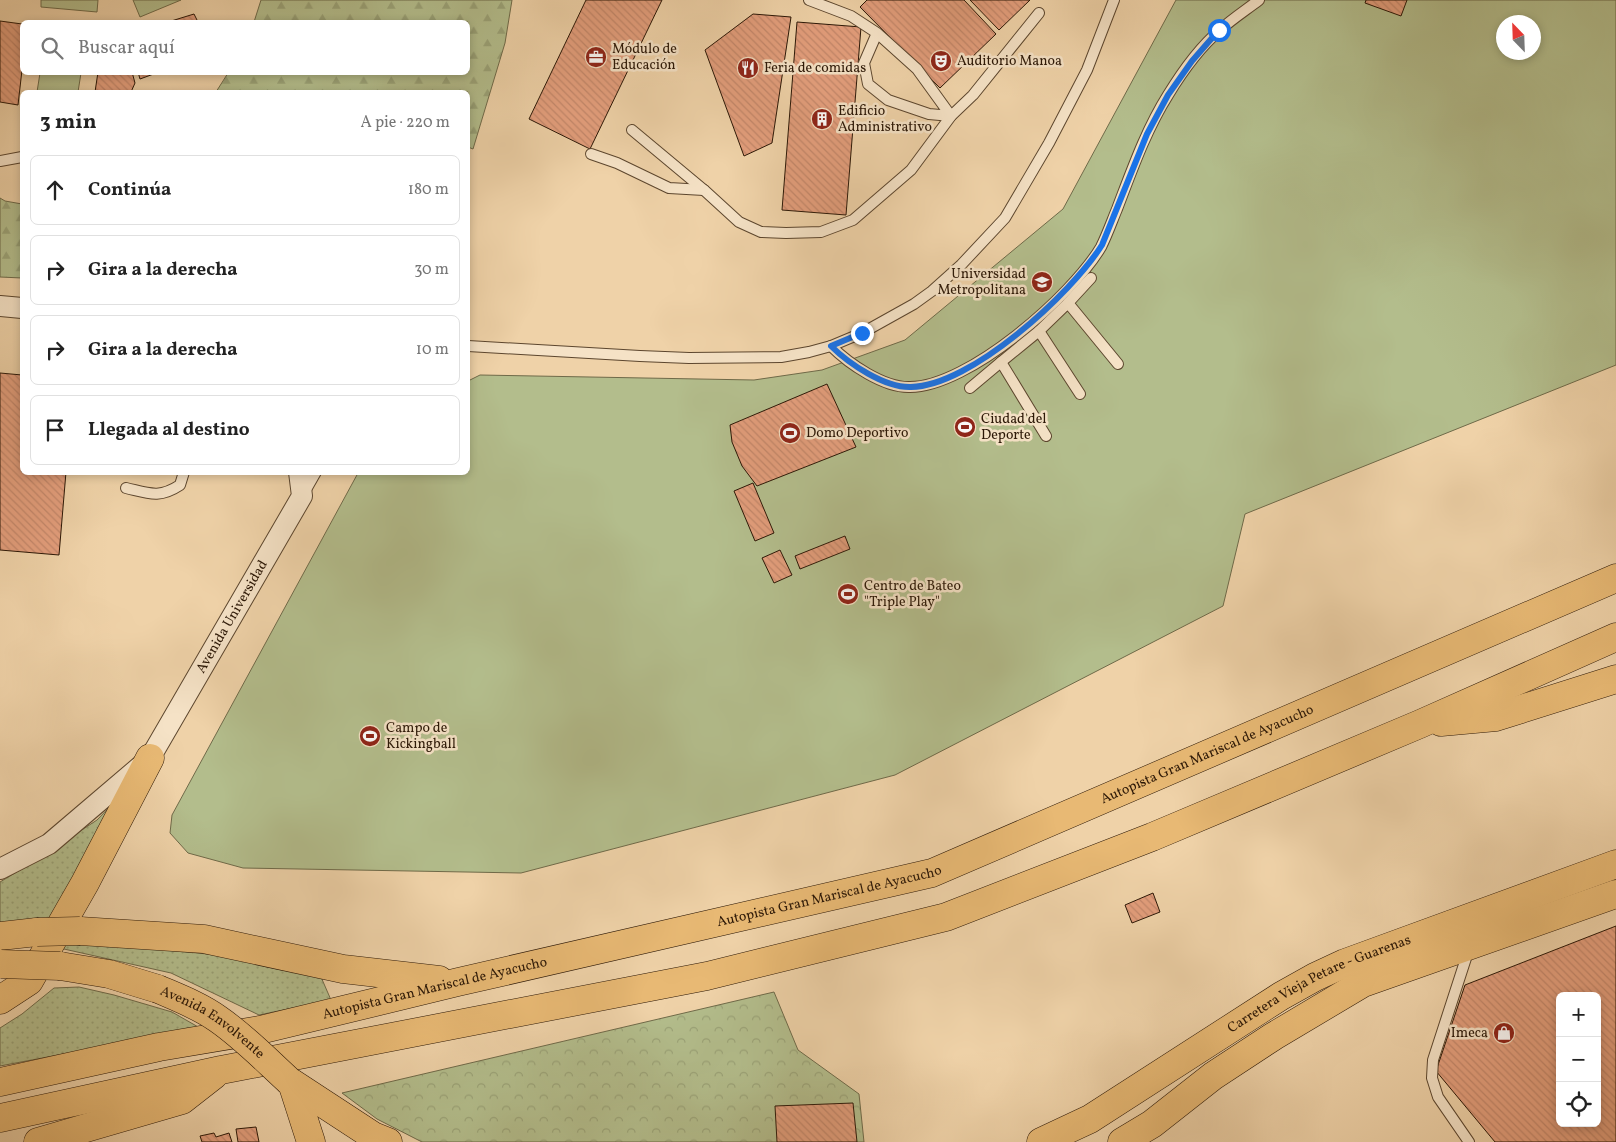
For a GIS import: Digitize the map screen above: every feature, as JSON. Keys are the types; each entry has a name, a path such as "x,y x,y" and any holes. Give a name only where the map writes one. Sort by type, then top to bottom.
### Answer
{"main road":[{"name":"Autopista Gran Mariscal de Ayacucho","path":"0,1082 159,1047 260,1030 458,982 932,873 1616,578"},
{"path":"0,1118 221,1070 707,976 946,918 1152,837 1420,724 1616,637"},
{"path":"1420,724 1496,717 1616,679"},
{"path":"0,1000 29,981 85,883 150,758"},
{"name":"Carretera Vieja Petare - Guarenas","path":"1040,1142 1090,1119 1281,996 1314,977 1345,963 1616,864"},
{"name":"Carretera Vieja Petare - Guarenas","path":"1128,1141 1213,1076 1274,1036 1363,983 1616,894"},
{"path":"0,936 37,932 80,931 204,939 343,969 458,982"},
{"name":"Avenida Envolvente","path":"1,964 60,966 109,974 158,989 186,1001 218,1019 252,1046 291,1084"},
{"path":"38,1142 182,1100 221,1070"},
{"path":"291,1084 311,1142"},
{"path":"291,1084 373,1136 388,1142"}],"street":[{"path":"0,306 20,308"},
{"path":"299,475 302,496"},
{"name":"Avenida Universidad","path":"0,869 49,844 150,758 302,496"}],"lane":[{"path":"809,0 851,16 877,33 917,69 951,116"},
{"path":"827,0 840,12"},
{"path":"470,346 689,358 781,357 831,346 862,333 914,304 961,265 1005,218 1049,143 1087,70 1114,0"},
{"path":"831,346 840,355 879,379 898,386 910,387 932,385 960,373 1022,330 1052,305 1085,269 1102,245 1147,134 1168,95 1192,61 1219,30 1259,0"},
{"path":"632,130 739,222 761,232 821,232 853,220 911,170 951,116 973,95 1040,13"},
{"path":"877,33 864,64 868,84 888,100 929,114 951,116"},
{"path":"591,154 617,163 669,188 704,190"},
{"path":"0,161 20,157"},
{"path":"970,388 1039,331 1091,278"},
{"path":"1068,303 1118,364"},
{"path":"1039,331 1080,394"},
{"path":"1001,362 1046,436"},
{"path":"126,488 156,495 164,494 180,485 183,475"},
{"path":"302,496 314,475"},
{"path":"1469,1142 1438,1097 1432,1078 1433,1060 1470,946"}],"green space":[{"path":"41,0 98,0 97,12 41,7"},
{"path":"133,0 181,0 140,17"},
{"path":"261,0 512,0 505,43 473,149 470,148 470,90 217,90 227,75 470,75 470,20 255,20"},
{"name":"Ciudad del Deporte","path":"1176,0 1616,0 1616,365 1245,514 1223,606 895,775 521,873 243,868 188,853 170,833 172,815 357,475 470,475 470,380 480,375 754,380 822,370 905,340 1063,209"},
{"path":"40,75 81,75 78,90 37,90"},
{"path":"0,198 5,201 20,204 20,278 0,277"},
{"path":"154,761 54,925 0,938 0,882 97,820"},
{"path":"61,937 217,955 321,977 331,1000 259,1015 171,973 55,947"},
{"path":"79,987 172,1012 200,1028 0,1066 0,1028 22,1014 54,988"},
{"path":"774,992 798,1050 859,1094 864,1142 422,1142 377,1119 342,1093"}],"building":[{"name":"Módulo de Educación","path":"586,0 662,0 590,149 529,119"},
{"name":"Auditorio Manoa","path":"867,0 964,0 996,34 940,88 860,7"},
{"path":"970,0 1030,0 999,30"},
{"path":"1366,0 1407,0 1401,16 1365,3"},
{"path":"194,14 197,20 174,20"},
{"name":"Feria de comidas","path":"753,14 791,17 772,143 744,156 705,50"},
{"path":"0,21 20,24 21,75 18,105 0,102"},
{"name":"Edificio Administrativo","path":"797,22 861,27 846,215 782,210"},
{"path":"98,75 133,75 135,83 132,90 95,90"},
{"path":"139,75 151,75 140,79"},
{"path":"0,373 20,375 20,475 66,475 59,555 0,550"},
{"name":"Domo Deportivo","path":"827,384 856,447 757,486 742,466 732,442 730,425"},
{"path":"753,483 774,533 755,541 734,491"},
{"path":"845,536 850,549 800,569 795,556"},
{"path":"780,550 792,575 774,583 762,558"},
{"path":"1153,893 1160,912 1132,923 1125,905"},
{"name":"Imeca","path":"1616,926 1616,1142 1495,1142 1436,1071 1465,985"},
{"path":"853,1103 857,1142 777,1142 775,1106"},
{"path":"256,1127 259,1142 238,1142 236,1129"},
{"path":"214,1133 216,1137 229,1133 232,1142 202,1142 200,1136"}],"place":[{"name":"Módulo de Educación","path":"596,57"},
{"name":"Auditorio Manoa","path":"941,61"},
{"name":"Feria de comidas","path":"748,68"},
{"name":"Edificio Administrativo","path":"822,119"},
{"name":"Universidad Metropolitana","path":"1042,282"},
{"name":"Ciudad del Deporte","path":"965,427"},
{"name":"Domo Deportivo","path":"790,433"},
{"name":"Centro de Bateo \"Triple Play\"","path":"848,594"},
{"name":"Campo de Kickingball","path":"370,736"},
{"name":"Imeca","path":"1504,1033"}],"route":[{"path":"862,333 831,346 840,355 879,379 898,386 932,385 960,373 994,351 1052,305 1085,269 1102,245 1147,134 1168,95 1192,61 1219,30"}]}
